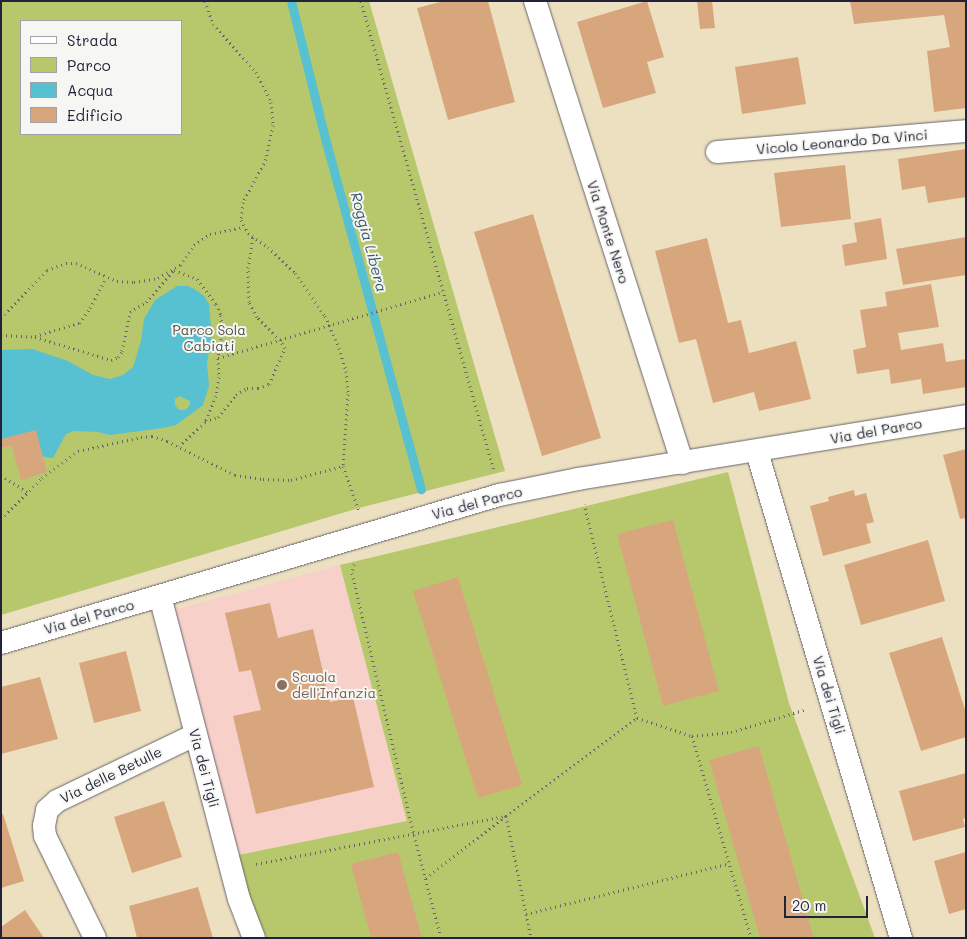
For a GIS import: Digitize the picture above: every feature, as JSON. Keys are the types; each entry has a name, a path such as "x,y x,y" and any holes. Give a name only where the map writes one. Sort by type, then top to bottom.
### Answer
{"street":[{"name":"Via Monte Nero","path":"534,1 682,463"},
{"name":"Vicolo Leonardo Da Vinci","path":"718,152 966,131"},
{"name":"Via del Parco","path":"1,643 499,495 578,479 757,452 966,416"},
{"name":"Via dei Tigli","path":"757,452 901,938"},
{"name":"Via dei Tigli","path":"160,596 243,913 254,938"},
{"name":"Via delle Betulle","path":"95,938 45,836 44,826 47,810 56,800 195,735"}],"path":[{"path":"205,1 213,24 260,77 273,114 265,165 254,178 241,212 243,226 253,237 268,246 294,273 316,302 330,326 343,360 348,394 342,466 359,508 360,536 352,572 414,835 441,938"},
{"path":"361,1 499,495"},
{"path":"1,335 35,336 111,360 118,357 122,351 130,312 146,302 200,240 222,230 243,226"},
{"path":"179,446 205,422 218,417 236,395 246,388 258,388 269,384 284,348 280,340 257,317 249,302 248,268 253,237"},
{"path":"1,318 47,270 66,263 76,263 117,281 134,282 158,278 174,270 197,279 216,304 222,323 216,396 205,422"},
{"path":"35,336 79,323 107,278"},
{"path":"218,358 442,292"},
{"path":"1,519 42,478 78,451 141,437 152,436 179,446 235,475 291,480 342,466"},
{"path":"1,475 27,492"},
{"path":"578,479 637,718"},
{"path":"637,718 692,736 731,732 832,702"},
{"path":"426,878 637,718"},
{"path":"692,736 751,938"},
{"path":"231,869 506,816"},
{"path":"506,816 531,938"},
{"path":"526,914 730,863"}],"shaded area":[{"name":"Scuola dell'Infanzia","path":"340,565 407,821 238,855 174,610"}],"green space":[{"name":"Parco Sola Cabiati","path":"1,1 369,1 505,471 359,508 1,615"},
{"path":"728,472 789,703 875,938 267,938 252,904 238,855 407,821 340,565"}],"water":[{"path":"177,286 188,286 204,296 209,304 212,337 207,363 209,386 203,405 176,425 163,428 110,435 98,432 74,431 66,434 53,458 45,457 1,440 1,350 32,349 68,361 93,375 110,379 123,375 133,367 141,341 144,319 155,300","holes":["179,396 190,401 190,405 185,410 179,410 175,405 175,399"]}],"building":[{"path":"444,1 488,1 515,102 448,120 417,8"},
{"path":"647,1 664,57 647,62 656,93 603,108 577,22"},
{"path":"697,1 712,1 715,28 700,29"},
{"path":"850,1 966,1 966,108 934,112 927,51 950,47 944,15 854,24"},
{"path":"798,57 806,104 742,114 735,67"},
{"path":"966,149 966,197 928,203 925,186 902,190 898,159"},
{"path":"845,165 851,219 781,227 774,173"},
{"path":"533,214 601,438 542,456 474,232"},
{"path":"881,218 887,259 845,266 842,245 857,242 854,223"},
{"path":"966,237 966,275 903,285 896,249"},
{"path":"707,238 728,323 741,320 749,353 796,341 811,399 759,411 754,392 713,403 696,339 679,343 655,251"},
{"path":"931,284 939,327 898,333 901,350 943,343 946,362 966,359 966,387 923,394 921,379 891,384 889,369 857,374 853,350 866,347 860,310 887,306 885,292"},
{"path":"36,430 47,472 21,480 12,446 1,448 1,439"},
{"path":"966,449 966,518 960,519 943,455"},
{"path":"854,490 855,496 866,493 874,522 866,524 871,543 823,556 810,506 829,501 828,497"},
{"path":"673,520 719,691 663,706 617,534"},
{"path":"928,540 945,601 861,625 844,565"},
{"path":"458,577 522,785 478,798 413,591"},
{"path":"270,603 278,638 313,629 330,702 353,697 374,787 256,814 233,716 261,710 251,670 239,672 225,613"},
{"path":"942,637 966,713 966,737 921,751 889,653"},
{"path":"126,651 141,711 94,723 79,663"},
{"path":"40,677 58,739 1,754 1,687"},
{"path":"759,746 814,938 760,938 709,760"},
{"path":"966,773 966,818 963,819 965,827 913,841 899,791"},
{"path":"164,801 182,857 132,873 114,817"},
{"path":"1,814 3,814 24,881 1,888"},
{"path":"398,852 422,938 371,938 351,864"},
{"path":"966,852 966,909 949,914 934,861"},
{"path":"198,887 213,938 137,938 129,906"},
{"path":"25,910 44,938 1,938 1,927"}],"waterway":[{"name":"Roggia Libera","path":"291,1 326,142 421,489"}],"place":[{"name":"Scuola dell'Infanzia","path":"282,685"}]}
